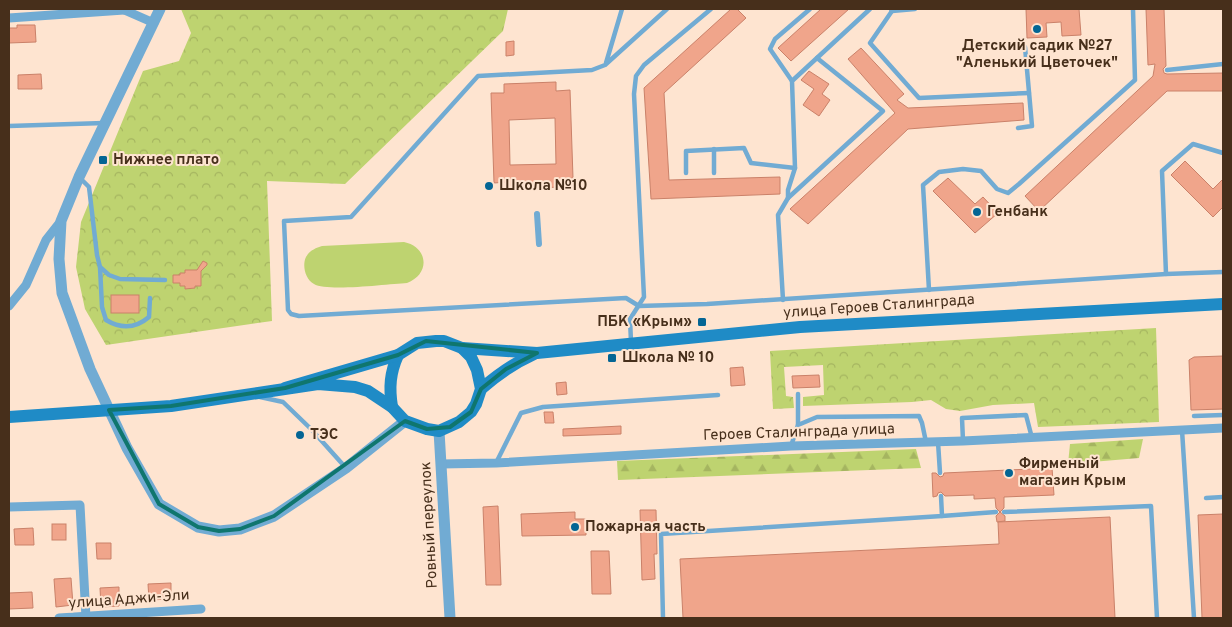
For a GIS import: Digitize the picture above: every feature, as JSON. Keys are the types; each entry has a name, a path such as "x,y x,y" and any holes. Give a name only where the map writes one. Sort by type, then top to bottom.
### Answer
{"main road":[{"name":"улица Героев Сталинграда","path":"462,348 537,354 800,327 1223,304"},
{"path":"9,417 171,406 318,384 355,386 368,391 392,407 405,421 427,429 439,430 459,422 471,412 476,404 480,389 471,357 462,348 444,341 418,343 398,355 285,388"},
{"name":"улица Героев Сталинграда","path":"480,389 520,360 537,354"},
{"path":"392,407 390,377 398,355"}],"street":[{"path":"9,18 124,9 154,23"},
{"path":"9,306 26,285 46,240 61,221 104,123 160,9"},
{"path":"537,214 539,244"},
{"path":"61,221 59,259 62,292 90,369 127,448 159,504 198,527 219,531 240,529 274,516 346,468 405,421"},
{"path":"1182,430 1223,428"},
{"name":"Ровный переулок","path":"439,430 450,618"},
{"name":"Героев Сталинграда улица","path":"441,464 496,463 791,446 938,442 1182,430"},
{"path":"9,507 80,505 86,617"},
{"name":"улица Аджи-Эли","path":"59,618 201,609"}],"lane":[{"path":"605,65 622,9"},
{"path":"668,9 605,65 592,70 478,76 351,217 284,221 287,306 291,314 299,316 626,298 639,306 783,300 1166,274 1223,272"},
{"path":"631,343 630,319 644,297 634,94 636,76 644,65 711,9"},
{"path":"788,198 795,168 792,81 770,49 775,39 810,9"},
{"path":"792,81 870,9"},
{"path":"915,9 892,10 870,43 919,98 1029,93"},
{"path":"929,290 923,185 939,172 963,169 981,171 997,188 1008,193 1135,80 1133,9"},
{"path":"1018,128 1032,126 1025,47"},
{"path":"783,300 778,215 788,198 883,111 817,58"},
{"path":"1167,70 1223,64"},
{"path":"9,126 104,123"},
{"path":"1166,274 1162,171 1193,144 1223,152"},
{"path":"686,173 686,151 714,149 744,148 751,163 795,168"},
{"path":"714,149 714,173"},
{"path":"79,177 89,187 100,267 102,307 106,320 117,326 131,326 142,323 149,317 150,298"},
{"path":"100,267 109,275 120,279 165,280"},
{"path":"791,446 798,425 798,394"},
{"path":"496,463 521,413 543,408 718,395"},
{"path":"236,396 257,397 283,402 346,468"},
{"path":"962,441 962,418 1018,415 1026,415 1032,438"},
{"path":"1194,416 1223,415"},
{"path":"798,425 816,417 919,416 926,442"},
{"path":"1182,430 1194,618"},
{"path":"938,442 940,473"},
{"path":"942,496 942,516"},
{"path":"1206,498 1223,497"},
{"path":"1004,512 1151,506 1156,618"},
{"path":"663,618 661,534 996,512"}],"highlighted area":[{"path":"426,341 537,353 506,369 481,389 471,412 450,427 427,429 405,421 274,516 240,529 219,531 198,527 159,504 109,410 171,406 285,388 398,355"}],"green space":[{"path":"181,9 508,9 503,31 345,184 267,181 272,321 106,345 85,309 76,267 81,222 143,71 179,61 191,33"},
{"path":"404,242 418,249 424,261 420,274 407,283 373,286 321,286 311,282 305,272 304,264 306,257 311,251 322,246"},
{"path":"1156,328 1159,422 1038,427 1034,403 993,405 960,411 946,409 931,400 803,406 803,397 824,395 823,365 784,367 786,396 793,397 794,408 773,409 770,351"},
{"path":"1143,439 1139,458 1068,464 1070,444"},
{"path":"916,449 921,468 618,480 617,461"}],"building":[{"path":"731,9 737,9 746,18 664,93 669,180 780,177 780,194 651,199 644,88"},
{"path":"821,9 849,9 791,61 778,48"},
{"name":"Детский садик №27 \"Аленький Цветочек\"","path":"1026,9 1079,9 1081,35 1062,36 1061,22 1046,23 1047,37 1027,38"},
{"path":"1146,9 1164,9 1166,66 1163,69 1164,73 1223,73 1223,91 1167,91 1039,211 1025,196 1153,76 1155,64 1148,65"},
{"path":"17,25 35,25 36,42 9,43 9,28 17,28"},
{"path":"514,41 514,55 506,56 506,42"},
{"path":"861,48 904,94 897,100 908,108 1023,103 1024,120 908,129 808,224 790,209 895,113 848,59"},
{"path":"809,71 829,84 822,94 830,100 819,116 803,105 814,89 801,80"},
{"path":"41,74 42,89 18,89 18,75"},
{"path":"556,82 556,91 570,90 573,178 561,179 561,187 507,189 507,182 494,183 491,93 504,93 504,84","holes":["555,118 556,164 510,165 509,120"]},
{"path":"1185,161 1213,189 1223,179 1223,207 1213,217 1171,175"},
{"path":"948,178 975,204 983,197 998,213 975,233 933,191"},
{"path":"203,261 207,265 201,271 201,286 185,289 185,286 180,286 180,283 173,283 173,275 185,273 185,270 197,270"},
{"path":"111,295 139,295 139,313 111,313"},
{"path":"1223,356 1223,409 1191,410 1189,360 1194,357"},
{"path":"743,367 745,385 731,386 730,368"},
{"path":"819,375 820,387 793,388 792,376"},
{"path":"566,382 567,394 557,395 556,383"},
{"path":"544,412 553,412 554,423 545,423"},
{"path":"621,426 621,434 563,436 563,429"},
{"path":"1052,468 1054,495 1004,497 1004,508 1000,512 996,508 995,498 974,499 974,495 945,496 941,492 933,497 932,473 936,473 940,477 944,473"},
{"path":"498,506 501,585 486,585 483,507"},
{"path":"640,510 656,510 657,554 654,554 655,579 642,580"},
{"path":"575,512 575,519 586,519 586,535 522,536 521,514"},
{"path":"1000,512 1005,516 1005,521 997,522 996,516"},
{"path":"1223,514 1223,618 1202,618 1198,515"},
{"path":"1110,517 1115,618 683,618 680,559 999,544 998,522"},
{"path":"52,524 66,524 66,540 52,540"},
{"path":"33,528 34,545 15,545 14,529"},
{"path":"96,543 111,543 111,559 97,559"},
{"path":"591,551 609,551 611,594 592,594"},
{"path":"71,578 73,605 56,607 54,579"},
{"path":"171,583 171,599 149,600 148,584"},
{"path":"119,587 119,606 101,607 100,588"},
{"path":"32,592 33,608 9,609 9,593"}],"place":[{"name":"Детский садик №27 \"Аленький Цветочек\"","path":"1037,29"},
{"name":"Нижнее плато","path":"103,160"},
{"name":"Школа №10","path":"489,186"},
{"name":"Генбанк","path":"977,212"},
{"name":"ПБК «Крым»","path":"702,322"},
{"name":"Школа № 10","path":"612,358"},
{"name":"ТЭС","path":"300,435"},
{"name":"Фирменый магазин Крым","path":"1009,473"},
{"name":"Пожарная часть","path":"575,527"}]}
